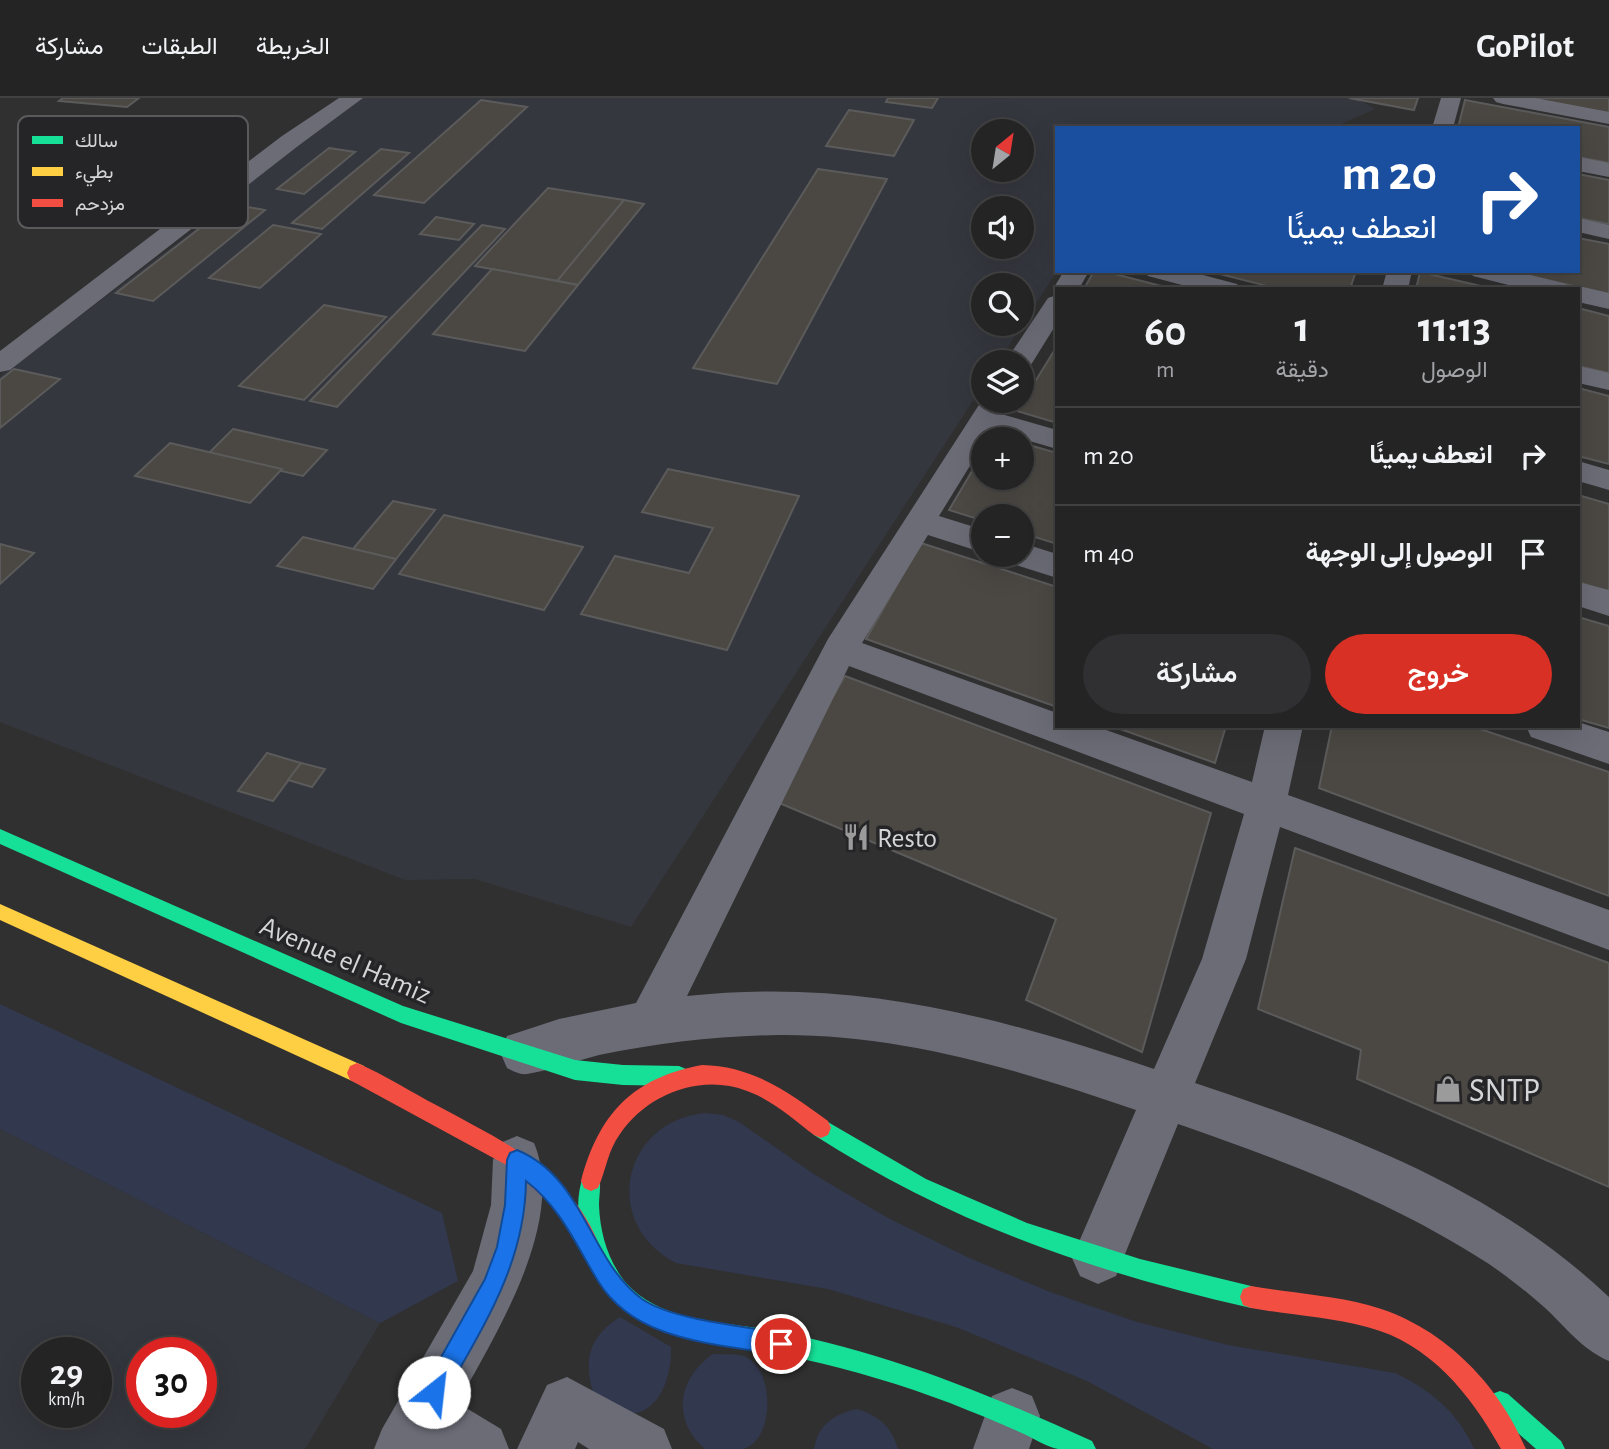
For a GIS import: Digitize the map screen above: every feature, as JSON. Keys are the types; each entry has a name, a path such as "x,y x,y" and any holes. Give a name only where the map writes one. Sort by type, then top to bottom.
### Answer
{"highway":[{"name":"Avenue el Hamiz","path":"0,836 401,1014 575,1070 687,1077"},
{"path":"0,912 333,1060 517,1160 567,1206 618,1292 652,1317 702,1331 768,1341 861,1363 942,1389 1007,1432 1084,1449"},
{"path":"596,1256 590,1236 588,1192 599,1151 621,1116 635,1102 660,1087 687,1077 723,1075 759,1086 815,1125 913,1181 984,1215 1098,1258 1217,1290 1381,1318 1426,1340 1553,1449"},
{"path":"1468,1376 1486,1399 1514,1449"}],"street":[{"path":"248,173 289,141 353,98"},
{"path":"1443,126 1451,98"},
{"path":"1503,98 1609,118"},
{"path":"1580,164 1609,170"},
{"path":"1580,225 1609,232"},
{"path":"0,365 177,228"},
{"path":"1165,273 1220,287"},
{"path":"1490,273 1549,287"},
{"path":"1580,294 1609,301"},
{"path":"1030,350 1049,328 1055,309"},
{"path":"1580,375 1609,382"},
{"path":"650,1023 840,649 986,413"},
{"path":"998,413 1055,439"},
{"path":"1580,472 1609,480"},
{"path":"919,521 971,538"},
{"path":"1034,559 1055,565"},
{"path":"1580,595 1609,603"},
{"path":"840,649 1055,727"},
{"path":"1057,728 1609,930"},
{"path":"1098,1258 1224,959 1284,728"},
{"path":"1550,728 1609,748"},
{"path":"523,1052 584,1034 650,1023 735,1014 795,1014 904,1023 1076,1065 1388,1177 1442,1205 1548,1274 1609,1334"},
{"path":"481,1449 412,1431 494,1284 507,1247 516,1205 517,1160"},
{"path":"545,1449 567,1405 643,1449"}],"shaded area":[{"path":"362,98 1356,98 1375,109 1337,126 1055,126 1056,273 1034,306 1034,273 971,273 971,336 1015,336 1006,350 971,350 971,403 631,927 475,879 405,880 0,722 0,376 197,228 248,228 248,182"},
{"path":"0,1004 442,1213 458,1281 380,1323 0,1129"},
{"path":"705,1113 723,1115 739,1122 815,1175 888,1218 967,1257 1050,1292 1137,1322 1228,1345 1395,1373 1442,1404 1460,1424 1474,1449 1213,1449 1087,1381 956,1327 828,1289 676,1263 652,1246 637,1224 630,1201 631,1176 639,1154 655,1134 677,1120"},
{"path":"0,1129 380,1323 305,1449 0,1449"},
{"path":"620,1317 671,1347 669,1369 662,1391 656,1401 637,1413 618,1412 595,1398 591,1385 589,1362 594,1342 600,1333"},
{"path":"713,1354 746,1357 756,1365 762,1376 766,1390 766,1420 754,1443 743,1449 705,1449 694,1438 683,1413 686,1387 692,1375"},
{"path":"857,1409 883,1423 892,1434 898,1449 814,1449 819,1433 828,1422"}],"building":[{"path":"63,98 139,98 127,107 59,101"},
{"path":"888,98 938,98 932,108 886,102"},
{"path":"1349,98 1418,98 1414,110"},
{"path":"1528,98 1609,98 1609,113"},
{"path":"481,100 527,107 424,203 374,195"},
{"path":"1465,100 1609,127 1609,163 1580,157 1580,126 1458,126"},
{"path":"849,110 914,120 894,156 826,146"},
{"path":"329,148 355,152 304,194 277,189"},
{"path":"381,149 409,153 322,229 292,223"},
{"path":"818,169 887,179 777,384 693,368"},
{"path":"1580,174 1609,180 1609,224 1580,218"},
{"path":"548,188 624,200 558,281 475,266"},
{"path":"624,200 644,204 578,285 557,281"},
{"path":"248,207 265,210 248,224"},
{"path":"436,217 474,224 459,240 420,234"},
{"path":"273,225 321,234 260,288 209,278"},
{"path":"482,225 505,229 337,407 310,401"},
{"path":"200,228 243,228 153,301 116,293"},
{"path":"1580,238 1609,244 1609,294 1518,273 1580,273"},
{"path":"492,269 578,285 525,351 433,334"},
{"path":"1093,273 1111,273 1165,287 1085,287"},
{"path":"1216,273 1355,273 1351,287 1271,287"},
{"path":"1420,273 1424,273 1485,287 1416,287"},
{"path":"324,305 386,317 304,400 239,386"},
{"path":"1580,309 1609,316 1609,373 1580,366"},
{"path":"1055,349 1055,422 1024,413 1034,413 1034,383"},
{"path":"14,369 60,379 0,428 0,380"},
{"path":"1580,389 1609,396 1609,464 1580,457"},
{"path":"233,429 327,450 303,476 208,454"},
{"path":"170,443 282,469 250,503 135,476"},
{"path":"1034,446 1055,452 1055,543 1034,537 1034,504 971,504 971,517 949,510 971,473 971,490 1034,490"},
{"path":"668,469 799,496 727,650 581,614 615,556 689,573 713,528 642,512"},
{"path":"1580,496 1609,504 1609,592 1580,583"},
{"path":"393,501 435,510 396,559 353,549"},
{"path":"444,515 583,547 544,610 399,574"},
{"path":"303,537 396,559 373,589 277,566"},
{"path":"921,543 971,559 971,567 995,567 1055,586 1055,706 866,639"},
{"path":"0,544 34,553 0,584"},
{"path":"1580,618 1609,626 1609,728 1580,720"},
{"path":"845,676 1211,813 1142,1052 1026,1000 1056,919 772,800"},
{"path":"1118,728 1225,728 1215,763"},
{"path":"1332,728 1477,728 1609,772 1609,896 1319,788"},
{"path":"267,753 301,763 273,801 238,791"},
{"path":"301,763 325,769 312,787 288,780"},
{"path":"1295,848 1609,963 1609,1187 1357,1079 1361,1050 1258,1009"}],"traffic: fast":[{"path":"0,836 401,1014 575,1070 623,1075 679,1076"},
{"path":"821,1128 869,1159 919,1186 1027,1233 1140,1270 1251,1297"},
{"path":"591,1181 591,1230 602,1263 620,1291 646,1312 679,1325 801,1347 915,1379 972,1400 1084,1449"},
{"path":"1500,1402 1553,1449"}],"traffic: slow":[{"path":"0,912 357,1073"}],"traffic: jam":[{"path":"357,1073 517,1160 567,1206 588,1242"},
{"path":"591,1181 602,1145 612,1127 626,1111 661,1086 681,1079 723,1075 744,1080 775,1095 821,1128"},
{"path":"1251,1297 1368,1316 1416,1335 1437,1349 1472,1385 1514,1449"}],"place":[{"name":"Resto","path":"856,837"},
{"name":"SNTP","path":"1448,1089"}],"route":[{"path":"434,1392 494,1284 507,1247 516,1205 517,1160 567,1206 618,1292 634,1306 652,1317 672,1324 781,1344"}]}
